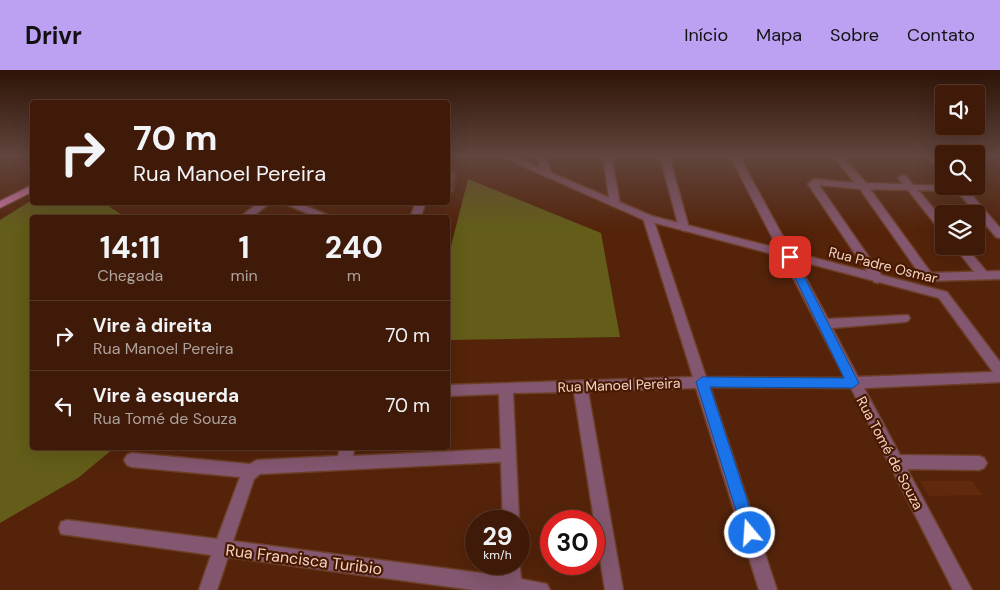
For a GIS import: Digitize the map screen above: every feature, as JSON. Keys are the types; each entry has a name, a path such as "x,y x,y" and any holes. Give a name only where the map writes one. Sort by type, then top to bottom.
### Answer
{"main road":[{"path":"0,205 30,189"}],"street":[{"name":"Rua Padre Osmar","path":"560,180 648,218 790,257 943,295"},
{"path":"611,180 615,204"},
{"path":"671,180 684,228"},
{"name":"Rua Tomé de Souza","path":"747,180 790,257 853,383 963,590"},
{"path":"858,180 1000,372"},
{"path":"905,180 935,217"},
{"path":"878,279 813,184 817,181 911,188 935,188"},
{"path":"966,195 1000,235"},
{"path":"248,215 262,205"},
{"path":"293,205 322,215"},
{"path":"648,218 768,590"},
{"path":"966,255 982,275"},
{"name":"Rua Padre Osmar","path":"928,277 1000,275"},
{"path":"823,324 904,318"},
{"name":"Rua Manoel Pereira","path":"450,390 702,382 853,383 1000,377"},
{"path":"580,386 614,590"},
{"path":"506,388 510,510"},
{"path":"344,464 347,450"},
{"path":"132,460 258,468 508,456"},
{"path":"895,462 979,463"},
{"path":"208,590 248,474 258,468"},
{"name":"Rua Francisca Turibio","path":"67,528 513,588 541,590"},
{"path":"512,575 513,588"}],"shaded area":[{"path":"468,180 601,233 620,337 450,340 450,250"},
{"path":"30,201 30,205 107,205 122,215 30,215 30,450 112,450 78,478 0,523 0,220"},
{"path":"920,481 972,481 982,495 929,496"}],"route":[{"path":"750,533 702,382 853,383 790,257"}]}
